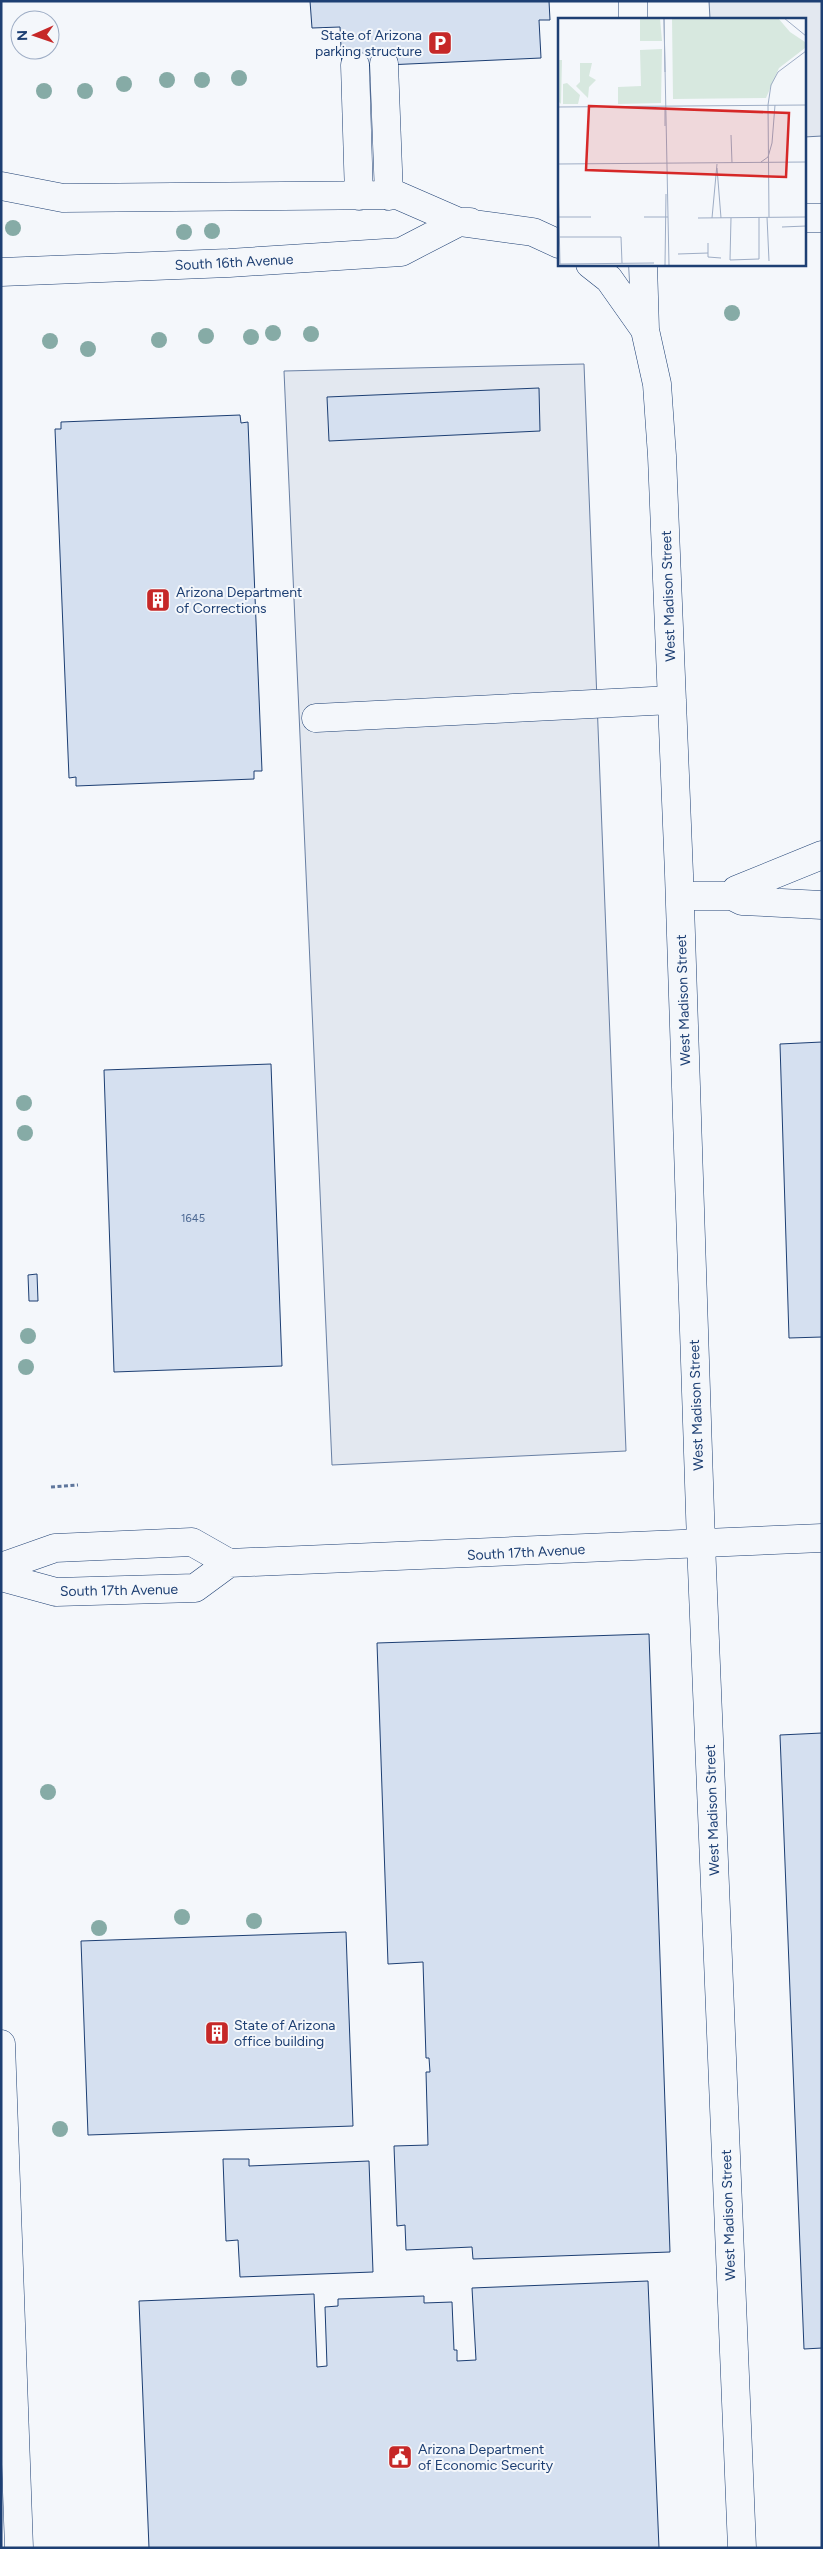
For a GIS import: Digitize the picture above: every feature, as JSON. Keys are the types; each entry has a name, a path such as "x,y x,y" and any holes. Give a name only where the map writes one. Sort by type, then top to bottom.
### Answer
{"street":[{"path":"633,1 634,18"},
{"path":"384,64 389,196"},
{"path":"355,66 359,196"},
{"name":"South 16th Avenue","path":"1,186 63,198 397,195 459,222 534,232 558,244"},
{"path":"806,218 822,218"},
{"name":"South 16th Avenue","path":"1,272 220,263 401,252 459,222 558,221"},
{"path":"591,265 609,279 645,330"},
{"name":"West Madison Street","path":"643,265 645,330 657,384 661,438 680,896 701,1543 742,2548"},
{"path":"316,718 672,700"},
{"path":"732,896 736,890 822,855"},
{"path":"680,896 732,896 742,901 822,905"},
{"name":"South 17th Avenue","path":"1,1577 56,1592 195,1588 229,1563 822,1538"},
{"path":"1,1566 55,1548 192,1542 229,1563"},
{"path":"1,2044 19,2548"}],"path":[{"path":"51,1487 78,1485"}],"shaded area":[{"path":"709,1 822,1 822,136 806,137 806,18 710,18"},
{"path":"584,364 626,1451 332,1465 284,371"}],"building":[{"name":"State of Arizona parking structure","path":"310,1 549,1 550,20 539,20 541,58 342,67 340,27 312,28"},
{"path":"539,388 540,431 329,441 327,397"},
{"name":"Arizona Department of Corrections","path":"240,415 241,423 248,422 262,771 254,771 254,779 76,786 76,777 69,778 55,429 61,429 61,422"},
{"path":"822,1042 822,1337 789,1338 780,1044"},
{"path":"271,1064 282,1366 114,1372 104,1070"},
{"path":"37,1274 38,1301 29,1301 28,1275"},
{"path":"649,1634 670,2252 473,2259 472,2247 406,2250 405,2225 397,2226 394,2146 428,2145 426,2072 430,2072 429,2058 426,2058 423,1962 388,1964 377,1643"},
{"path":"822,1733 822,2348 804,2349 780,1735"},
{"name":"State of Arizona office building","path":"346,1932 353,2126 88,2135 81,1941"},
{"path":"223,2159 249,2159 249,2166 369,2161 373,2272 240,2277 238,2240 226,2241"},
{"name":"Arizona Department of Economic Security","path":"648,2281 659,2548 149,2548 139,2301 314,2294 317,2367 327,2366 325,2307 338,2306 338,2299 424,2296 424,2303 452,2302 454,2350 457,2350 457,2361 476,2360 472,2288"}],"place":[{"name":"State of Arizona parking structure","path":"440,43"},
{"name":"Arizona Department of Corrections","path":"158,600"},
{"name":"State of Arizona office building","path":"217,2033"},
{"name":"Arizona Department of Economic Security","path":"400,2457"}]}
